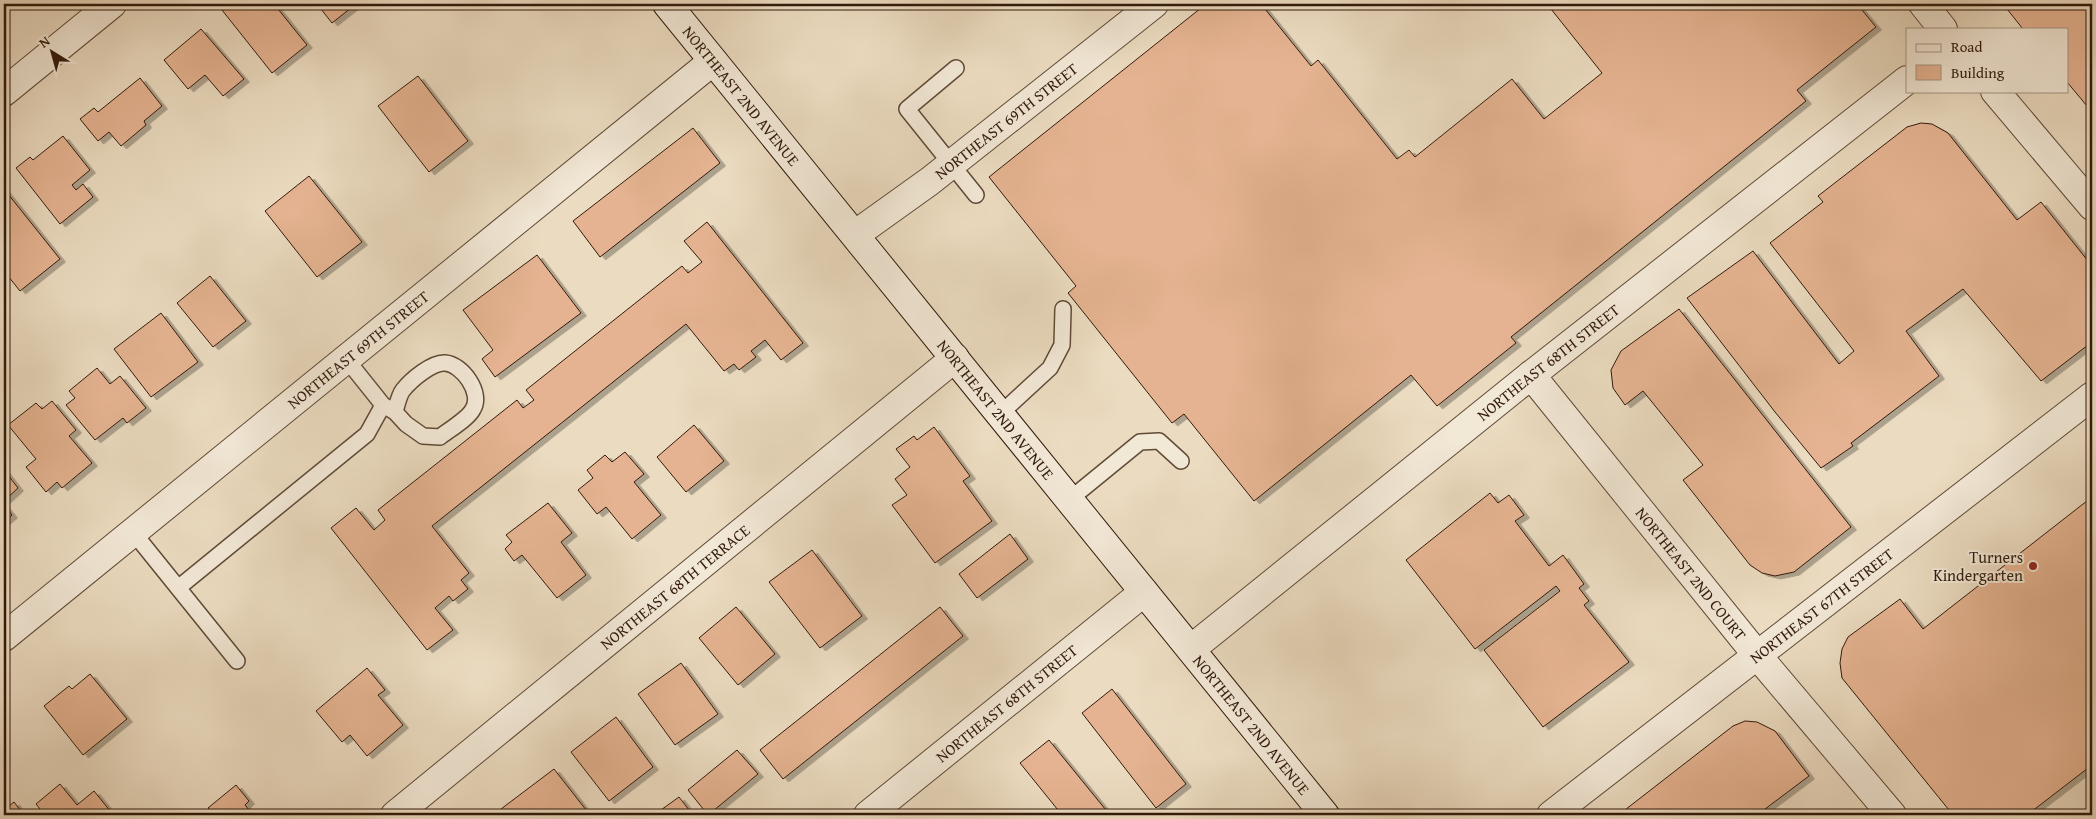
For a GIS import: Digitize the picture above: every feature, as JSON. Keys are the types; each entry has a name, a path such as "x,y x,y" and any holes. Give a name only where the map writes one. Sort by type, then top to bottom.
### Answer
{"street":[{"path":"4,92 112,4"},
{"name":"NORTHEAST 2ND AVENUE","path":"667,4 856,234 1325,815"},
{"name":"NORTHEAST 69TH STREET","path":"856,234 951,164 1154,4"},
{"path":"1922,4 1942,28"},
{"name":"NORTHEAST 69TH STREET","path":"4,637 713,61"},
{"name":"NORTHEAST 68TH STREET","path":"1191,649 1531,375 1906,81"},
{"path":"1997,92 2092,206"},
{"name":"NORTHEAST 68TH TERRACE","path":"395,815 955,358"},
{"name":"NORTHEAST 2ND COURT","path":"1531,375 1757,655 1892,815"},
{"name":"NORTHEAST 67TH STREET","path":"1563,812 1757,655 2092,396"},
{"name":"NORTHEAST 68TH STREET","path":"868,815 1144,592"}],"lane":[{"path":"956,68 907,108 976,195"},
{"path":"1000,414 1050,368 1062,345 1063,309"},
{"path":"178,588 367,434 389,409 402,391 423,371 443,362 456,366 474,388 476,401 473,410 440,437 423,436 389,409 347,360"},
{"path":"1069,500 1140,442 1159,441 1181,461"},
{"path":"133,532 237,661"}],"building":[{"path":"274,4 307,45 272,73 218,5"},
{"path":"317,4 356,4 332,23"},
{"path":"1206,4 1261,4 1311,66 1318,60 1397,159 1409,150 1415,157 1512,79 1544,119 1602,73 1551,9 1558,4 1857,4 1876,27 1797,90 1806,101 1511,337 1516,343 1437,406 1411,375 1254,501 1184,414 1172,423 1068,293 1076,286 989,177"},
{"path":"2003,4 2092,4 2092,112 2068,83 2068,28 2022,28"},
{"path":"201,29 244,79 223,96 205,75 188,89 164,60"},
{"path":"418,76 468,141 429,172 378,106"},
{"path":"140,78 162,106 144,121 146,125 121,146 109,132 98,141 80,119 94,108 98,112"},
{"path":"1921,123 1932,124 1948,133 2017,220 2041,202 2092,266 2092,342 2041,381 1963,289 1906,331 1939,376 1851,443 1853,446 1821,468 1687,298 1753,251 1839,364 1854,351 1770,243 1823,202 1818,196 1907,127"},
{"path":"693,128 720,163 600,257 573,221"},
{"path":"63,136 90,170 72,185 76,190 83,184 93,197 60,224 16,168 30,157 33,160"},
{"path":"309,176 362,242 317,277 265,211"},
{"path":"4,189 60,259 20,291 4,271"},
{"path":"707,222 803,343 781,360 765,340 751,351 756,357 739,370 734,364 724,371 686,324 432,526 469,573 461,580 468,589 453,601 449,596 435,608 453,630 427,650 331,528 356,508 374,530 385,520 378,510 517,400 523,408 534,400 526,390 682,266 688,273 702,262 684,241"},
{"path":"537,255 581,313 495,377 482,359 493,350 463,310"},
{"path":"210,276 246,321 213,347 177,303"},
{"path":"1679,309 1851,527 1794,572 1775,576 1762,573 1750,565 1683,480 1703,465 1643,391 1625,405 1613,388 1611,370 1621,351"},
{"path":"161,313 198,362 151,397 114,349"},
{"path":"97,368 110,384 120,376 146,408 127,423 123,418 95,440 66,405 75,398 69,391"},
{"path":"52,401 76,430 69,436 92,463 62,488 57,482 46,492 26,467 36,459 8,425 36,403 42,409"},
{"path":"694,425 724,461 686,492 657,457"},
{"path":"934,427 970,476 963,481 992,521 935,563 892,505 907,495 895,479 910,467 896,449 914,436 917,440"},
{"path":"625,452 644,474 634,482 661,515 632,539 606,507 597,514 578,490 593,478 587,470 605,455 612,462"},
{"path":"4,470 18,488 4,501"},
{"path":"1490,493 1498,503 1509,495 1524,515 1515,521 1549,566 1563,555 1584,584 1579,588 1589,601 1584,605 1629,662 1543,727 1484,650 1560,591 1556,586 1475,649 1406,560"},
{"path":"2092,497 2092,765 2027,815 1953,815 1842,678 1840,663 1842,649 1848,637 1900,599 1923,629"},
{"path":"548,503 572,533 561,542 586,575 557,598 522,555 514,561 505,549 512,542 506,535"},
{"path":"4,505 12,515 4,522"},
{"path":"1010,534 1028,559 977,598 959,574"},
{"path":"812,550 862,616 820,648 769,582"},
{"path":"736,607 775,654 738,685 699,638"},
{"path":"940,607 963,636 783,779 760,750"},
{"path":"681,663 718,714 675,745 638,694"},
{"path":"367,668 385,690 378,695 403,725 367,756 350,735 342,742 316,711"},
{"path":"90,674 127,719 83,755 44,706 69,686 72,689"},
{"path":"1112,689 1186,784 1156,808 1082,713"},
{"path":"616,717 653,767 609,801 571,752"},
{"path":"1745,721 1757,722 1775,731 1809,776 1757,815 1622,815 1621,813 1733,726"},
{"path":"1049,740 1110,815 1062,815 1020,763"},
{"path":"737,750 758,774 708,815 688,790"},
{"path":"554,769 590,815 507,815 501,809"},
{"path":"60,784 77,805 94,791 111,812 107,815 43,815 36,804"},
{"path":"236,785 249,801 245,805 253,815 214,815 208,808"},
{"path":"679,797 693,815 654,815"},
{"path":"14,802 24,815 4,815 4,810"}],"place":[{"name":"Turners Kindergarten","path":"2033,566"}]}
